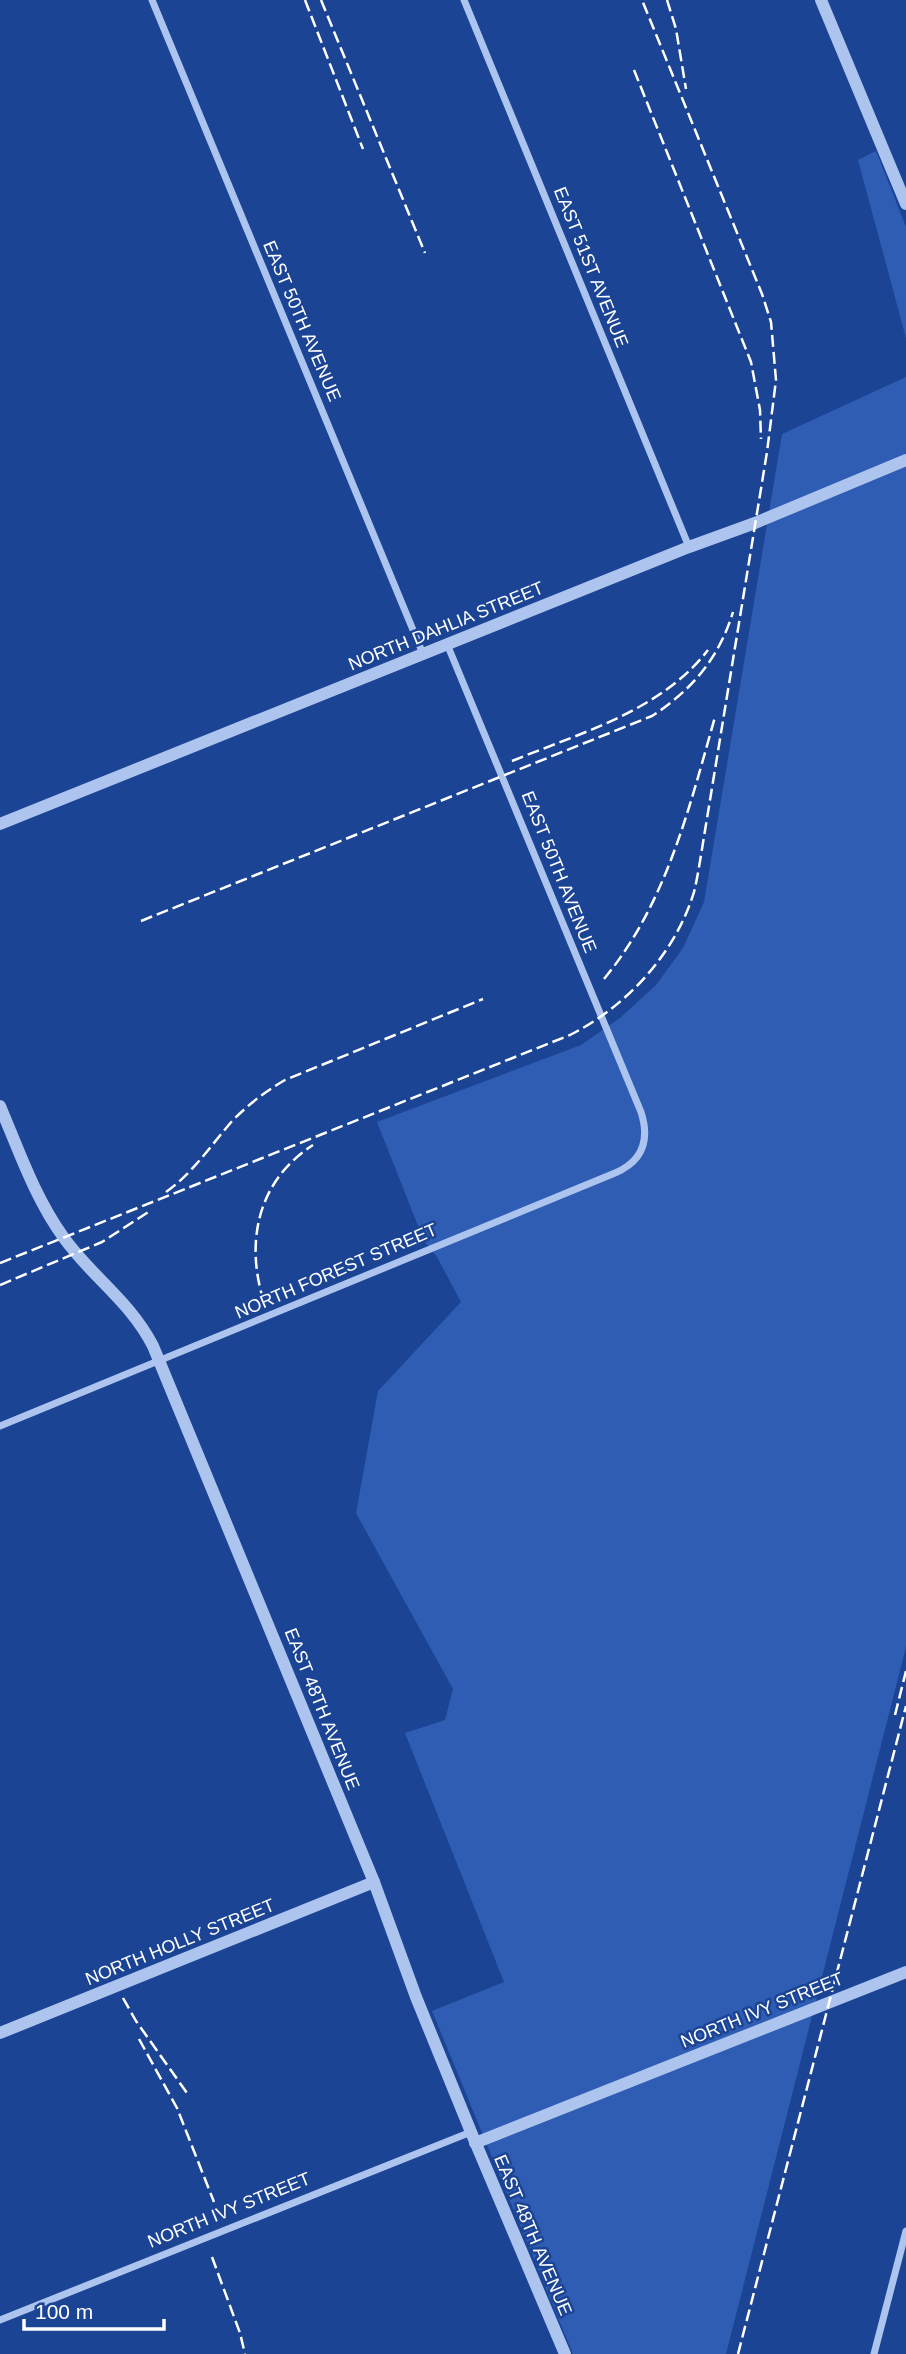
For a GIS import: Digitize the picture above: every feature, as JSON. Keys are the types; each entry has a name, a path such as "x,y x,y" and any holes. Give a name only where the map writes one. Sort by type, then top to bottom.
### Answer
{"street":[{"name":"EAST 50TH AVENUE","path":"152,0 423,654"},
{"name":"EAST 51ST AVENUE","path":"464,0 689,547"},
{"path":"821,0 906,204"},
{"name":"NORTH DAHLIA STREET","path":"0,824 689,547 755,523 906,460"},
{"name":"EAST 50TH AVENUE","path":"447,644 641,1112"},
{"name":"EAST 48TH AVENUE","path":"0,1106 48,1215 76,1254 132,1311 160,1361 374,1882 473,2138 565,2354"},
{"name":"NORTH FOREST STREET","path":"0,1426 620,1171 637,1158 644,1146 645,1130 641,1112"},
{"name":"NORTH HOLLY STREET","path":"0,2033 374,1882"},
{"name":"NORTH IVY STREET","path":"0,2320 906,1972"},
{"path":"874,2354 906,2231"}],"shaded area":[{"path":"876,151 906,227 906,338 858,160"},
{"path":"906,377 906,1647 726,2354 573,2354 432,2011 504,1982 405,1733 445,1720 453,1689 356,1513 378,1391 461,1302 437,1257 424,1241 377,1122 581,1045 620,1018 656,985 683,948 704,902 782,434"}],"railway":[{"path":"305,0 363,149"},
{"path":"321,0 425,253"},
{"path":"0,1263 570,1035 611,1009 646,976 675,936 686,915 698,874 767,452 776,380 771,322 762,294 642,0"},
{"path":"667,0 676,29 686,89"},
{"path":"634,70 751,362 760,410 761,439"},
{"path":"141,921 652,716 680,695 702,672 720,644 733,612"},
{"path":"512,761 592,730 643,705 689,671 708,650"},
{"path":"604,979 626,950 660,887 685,821 715,717"},
{"path":"166,1192 194,1167 239,1114 278,1084 483,999"},
{"path":"264,1302 256,1258 260,1215 279,1176 313,1145"},
{"path":"0,1285 102,1242 150,1211"},
{"path":"895,1715 906,1671"},
{"path":"738,2354 906,1706"},
{"path":"123,1998 187,2093"},
{"path":"139,2039 177,2108 214,2202"},
{"path":"212,2257 245,2354"}]}
